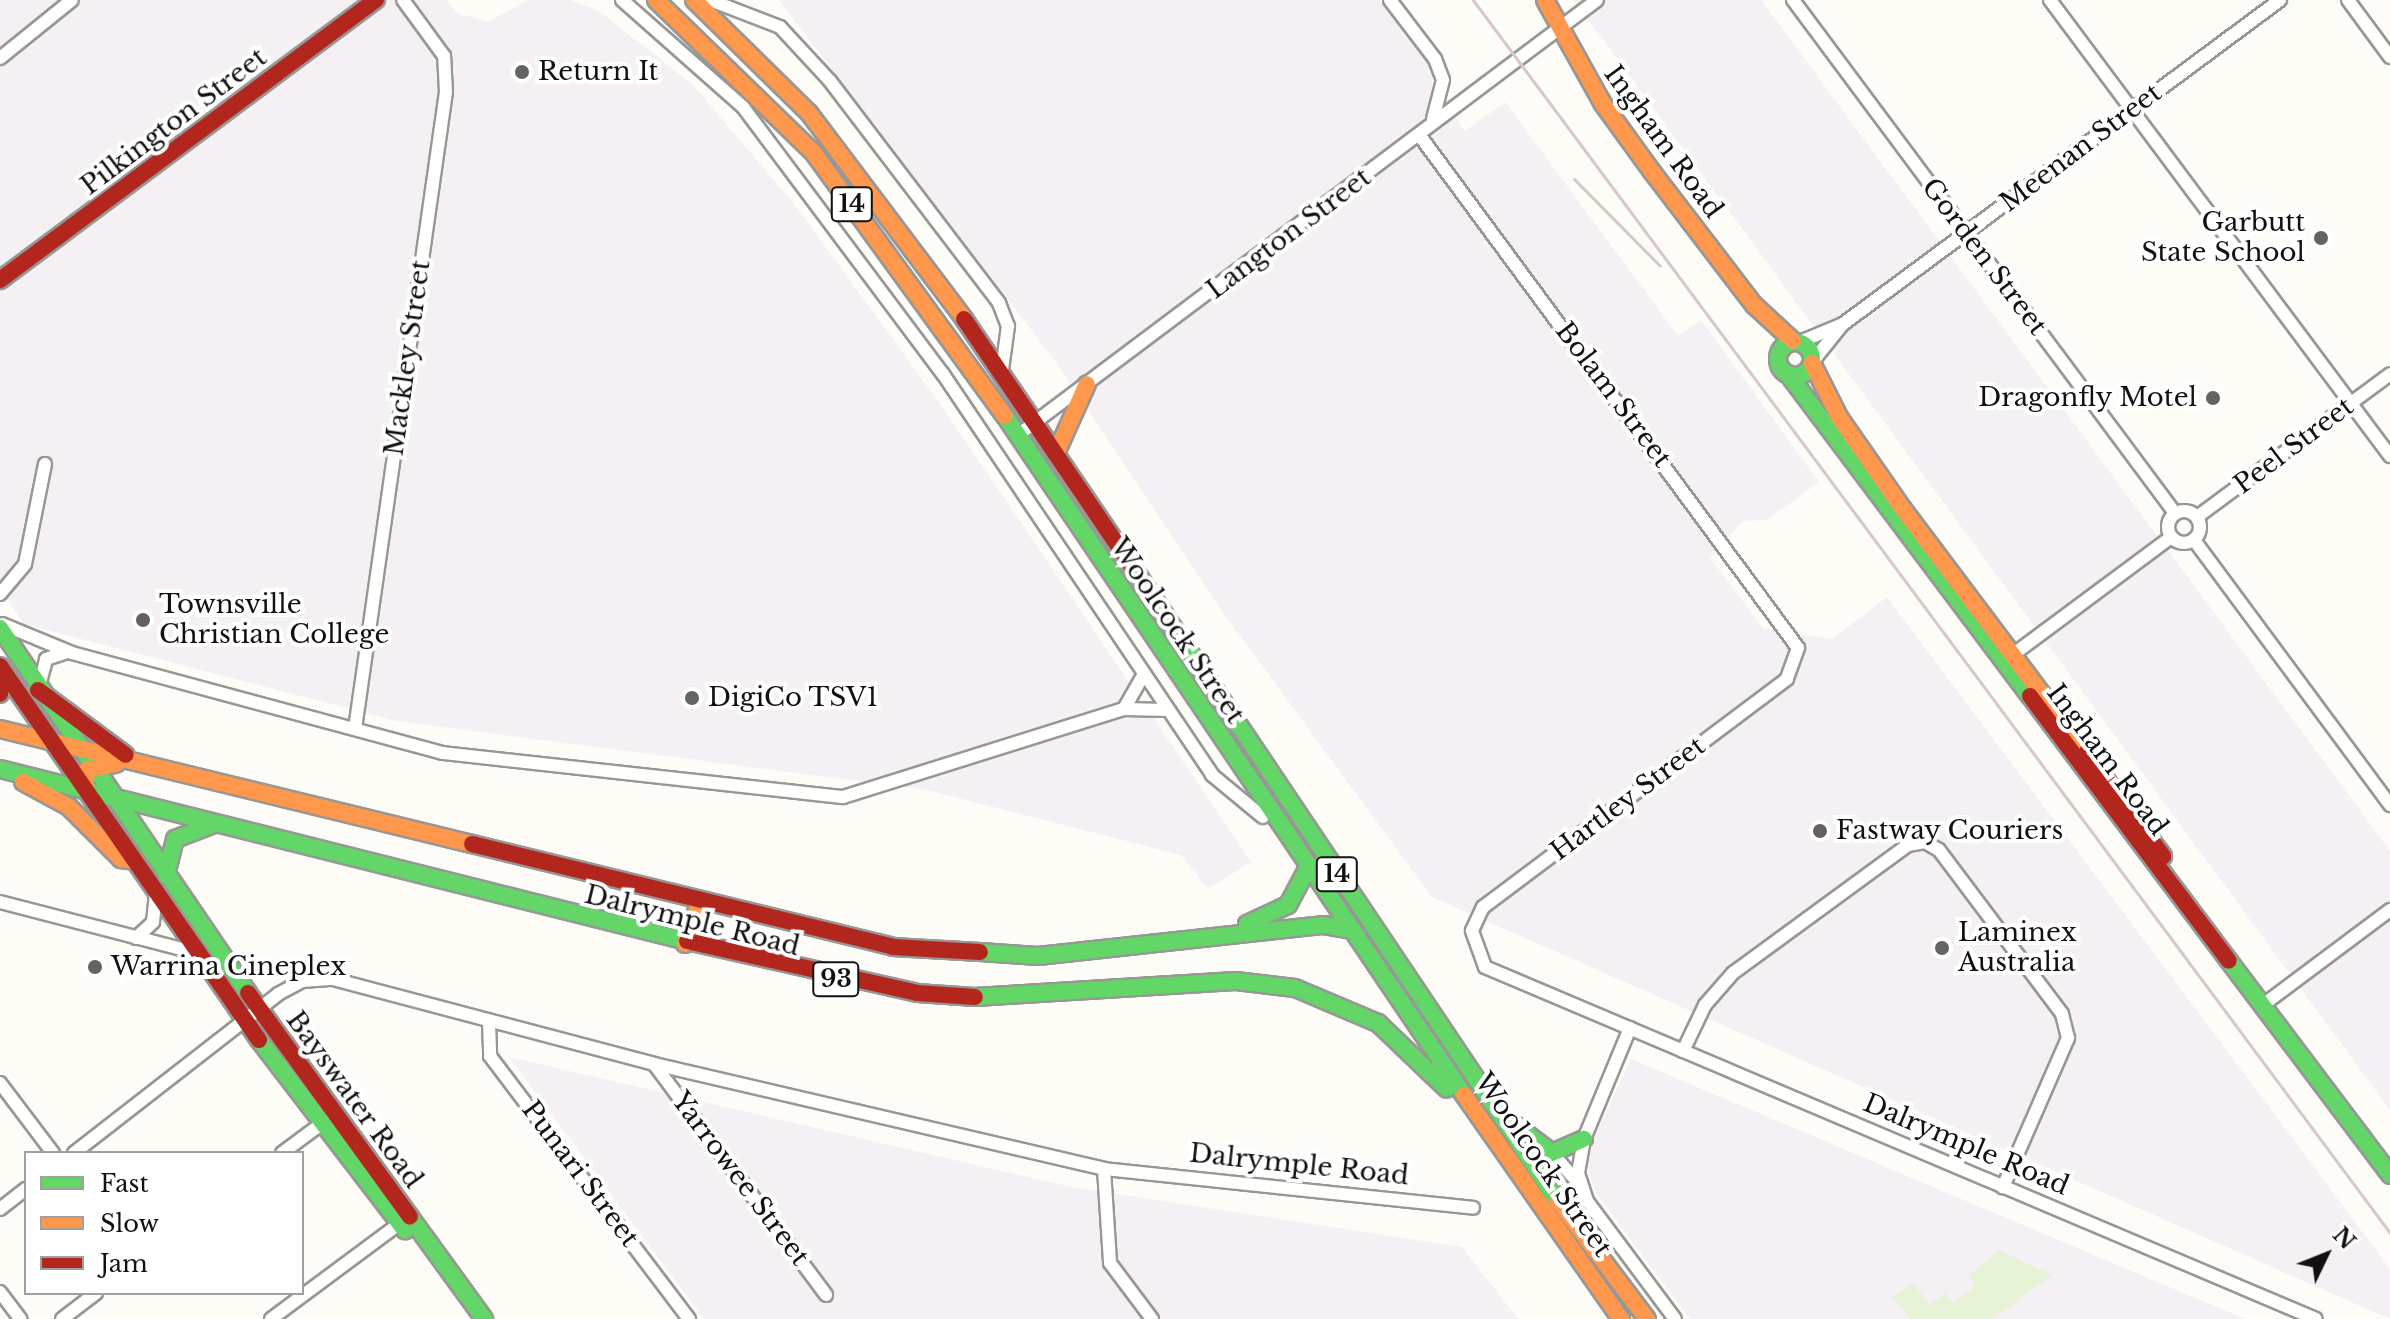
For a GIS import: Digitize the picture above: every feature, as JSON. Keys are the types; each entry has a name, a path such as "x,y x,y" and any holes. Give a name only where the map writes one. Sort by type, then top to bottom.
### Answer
{"main road":[{"name":"Pilkington Street","path":"0,280 376,0"},
{"name":"Woolcock Street","path":"656,0 813,152 1018,435 1307,870 1621,1319"},
{"name":"Woolcock Street","path":"694,0 809,113 1002,370 1457,1055 1647,1319"},
{"name":"Ingham Road","path":"1545,0 1557,29 1603,104 1754,305 1788,374 2008,658 2267,1002 2390,1158"},
{"name":"Ingham Road","path":"1754,305 1797,342 1812,362 1839,417 2008,658"},
{"path":"1779,353 1797,342"},
{"path":"1788,374 1805,373 1812,362"},
{"path":"1057,451 1087,384"},
{"name":"Bayswater Road","path":"0,626 38,690 259,1010 328,1119"},
{"path":"0,666 0,694"},
{"name":"Bayswater Road","path":"0,666 245,1022 328,1119 484,1319"},
{"path":"38,690 146,766"},
{"name":"Dalrymple Road","path":"0,729 699,904 893,947 965,954 1150,944 1324,925 1349,929 1386,948"},
{"path":"85,788 91,767 146,766"},
{"path":"0,770 69,807 121,859 136,861"},
{"name":"Dalrymple Road","path":"0,770 85,788 822,977 945,995 1111,996 1236,981 1295,988 1352,1008 1402,1041 1512,1164"},
{"path":"166,875 175,839 217,823"},
{"path":"1150,944 1268,919 1294,900 1307,870"},
{"path":"685,944 699,904"},
{"path":"1372,962 1370,951 1386,948"},
{"name":"Ingham Road","path":"2267,1002 2390,1175"},
{"path":"1457,1055 1527,1139 1552,1153 1584,1139"},
{"name":"Bayswater Road","path":"404,1220 471,1319"}],"street":[{"path":"0,58 72,0"},
{"name":"Mackley Street","path":"355,729 446,92 444,56 403,0"},
{"path":"622,0 706,68 760,129 943,374 1223,789 1254,807 1293,848"},
{"path":"710,0 780,27 830,81 999,303 1008,326 1002,370"},
{"path":"1390,0 1443,80 1432,122"},
{"name":"Langton Street","path":"1018,435 1420,136 1432,122 1597,0"},
{"name":"Gorden Street","path":"1793,0 2175,513"},
{"path":"2050,0 2390,456"},
{"name":"Meenan Street","path":"1812,362 1843,324 2280,0"},
{"path":"2348,0 2390,57"},
{"name":"Bolam Street","path":"1420,136 1792,633 1798,657"},
{"name":"Meenan Street","path":"1797,342 1843,324"},
{"name":"Peel Street","path":"2197,517 2390,374"},
{"path":"0,594 25,564 45,464"},
{"path":"2008,658 2171,537 2175,513 2197,517 2194,540 2390,805"},
{"path":"2171,537 2194,540"},
{"path":"0,626 72,653 443,753 843,797 1124,709 1167,710"},
{"path":"38,690 46,659 72,653"},
{"name":"Hartley Street","path":"1474,948 1483,907 1787,679 1798,657"},
{"path":"1124,709 1144,674"},
{"path":"1683,1051 1705,1005 1733,973 1908,845 1925,842 1939,850 2062,1014 2068,1038 2003,1187"},
{"path":"136,938 153,922 156,894"},
{"path":"0,902 197,953"},
{"path":"2267,1002 2390,910"},
{"name":"Dalrymple Road","path":"1474,948 1492,972 2316,1319"},
{"name":"Dalrymple Road","path":"77,1151 292,985 333,979 654,1064 1104,1169 1473,1208"},
{"name":"Punari Street","path":"489,1022 490,1056 689,1319"},
{"path":"1580,1186 1584,1139 1630,1028"},
{"name":"Yarrowee Street","path":"654,1064 826,1295"},
{"path":"0,1083 51,1151"},
{"path":"285,1151 328,1119"},
{"path":"1552,1153 1580,1186 1675,1319"},
{"path":"1104,1169 1110,1263 1152,1319"},
{"path":"0,1209 24,1191"},
{"path":"304,1294 404,1220"},
{"path":"0,1292 20,1319"},
{"path":"62,1319 93,1295"},
{"path":"271,1319 303,1295"}],"shaded area":[{"path":"0,0 446,0 457,13 488,22 528,0 570,0 599,11 692,84 795,205 943,408 1251,862 1208,889 1181,855 927,790 397,721 24,624 0,588"},
{"path":"779,0 1379,0 1433,69 1432,86 1465,131 1505,102 1678,336 1701,320 1819,482 1767,520 1743,521 1710,558 1763,628 1832,639 1887,597 2390,1269 2390,1319 1432,897 1222,611 1058,365"},
{"path":"1574,0 1761,0 2390,851 2390,1110"},
{"path":"509,1057 1071,1187 1462,1247 1518,1319 704,1319"},
{"path":"1631,1059 2245,1319 1690,1319 1596,1193 1585,1158"}],"green space":[{"path":"1999,1250 2052,1275 1993,1319 1911,1319 1892,1296 1914,1284 1930,1305 1945,1293 1953,1303 1975,1286 1968,1276"}],"railway":[{"path":"1473,0 2390,1233"},
{"path":"1574,179 1660,266"}],"traffic: fast":[{"path":"1795,342 1807,347 1812,359 1807,371 1795,376 1783,371 1778,359 1783,347 1795,342"},
{"path":"1788,374 2030,696"},
{"path":"1005,416 1464,1095"},
{"path":"1138,575 1558,1201"},
{"path":"0,628 248,993"},
{"path":"0,769 687,941"},
{"path":"166,875 175,839 214,824"},
{"path":"1247,924 1288,905 1307,870"},
{"path":"980,952 1038,956 1324,925 1352,930"},
{"path":"2229,961 2390,1175"},
{"path":"975,997 1236,981 1295,988 1378,1023 1447,1089"},
{"path":"259,1040 405,1230"},
{"path":"1515,1125 1552,1153 1584,1139"},
{"path":"410,1217 484,1319"}],"traffic: slow":[{"path":"656,0 813,152 1005,416"},
{"path":"694,0 809,113 964,319"},
{"path":"1545,0 1603,104 1653,173 1754,305 1793,341"},
{"path":"1812,363 1839,417 1903,509 2086,753"},
{"path":"1057,451 1087,384"},
{"path":"0,729 472,844"},
{"path":"85,788 87,770 116,764"},
{"path":"23,782 69,807 121,859 136,861"},
{"path":"685,944 699,904"},
{"path":"1464,1095 1621,1319"},
{"path":"1558,1201 1647,1319"}],"traffic: jam":[{"path":"0,280 376,0"},
{"path":"964,319 1138,575"},
{"path":"0,666 259,1040"},
{"path":"0,694 1,667"},
{"path":"38,690 126,755"},
{"path":"2030,696 2229,961"},
{"path":"2086,753 2163,856"},
{"path":"472,844 893,947 980,952"},
{"path":"687,941 917,993 975,997"},
{"path":"248,993 410,1217"}],"place":[{"name":"Return It","path":"522,72"},
{"name":"Garbutt State School","path":"2321,238"},
{"name":"Dragonfly Motel","path":"2213,398"},
{"name":"Townsville Christian College","path":"143,620"},
{"name":"DigiCo TSV1","path":"692,698"},
{"name":"Fastway Couriers","path":"1820,831"},
{"name":"Laminex Australia","path":"1942,948"},
{"name":"Warrina Cineplex","path":"95,967"}]}
